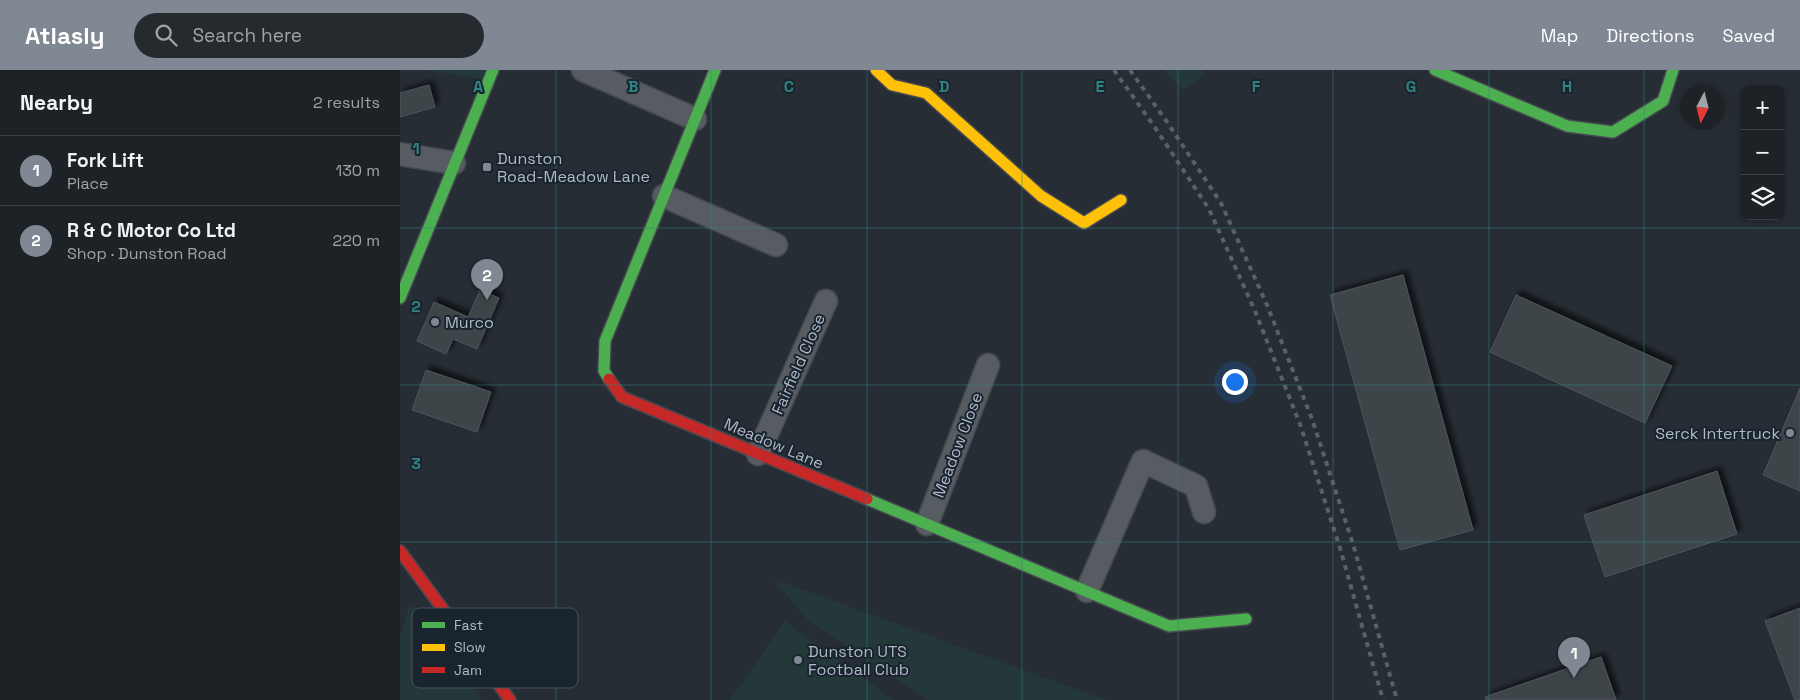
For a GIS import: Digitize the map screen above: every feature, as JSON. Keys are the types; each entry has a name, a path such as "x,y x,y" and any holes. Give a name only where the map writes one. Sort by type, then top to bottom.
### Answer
{"street":[{"path":"400,298 435,207 493,70"},
{"path":"583,70 695,118"},
{"name":"Meadow Lane","path":"715,70 605,341 604,371 622,397 1169,626 1246,619"},
{"path":"876,70 892,85 926,94 1041,196 1084,223 1121,200"},
{"path":"1436,70 1567,126 1613,132 1663,100 1673,70"},
{"path":"400,154 454,163"},
{"path":"664,196 776,245"},
{"name":"Fairfield Close","path":"758,454 826,301"},
{"name":"Meadow Close","path":"927,524 988,365"},
{"path":"1087,592 1143,461 1196,486 1204,512"},
{"path":"400,551 442,608"},
{"path":"501,688 510,700"}],"green space":[{"path":"424,70 485,70 481,79"},
{"path":"1164,70 1202,70 1206,74 1182,90"},
{"path":"773,579 1106,700 929,700 808,620"},
{"path":"410,603 414,608 412,608 412,688 472,688 481,700 400,700 400,637"},
{"name":"Dunston UTS Football Club","path":"785,621 893,700 730,700"}],"building":[{"path":"429,85 435,107 400,117 400,93"},
{"path":"1403,275 1473,530 1400,550 1330,295"},
{"path":"480,290 499,298 477,349 453,339 446,354 417,341 434,302 468,317"},
{"path":"1516,295 1672,366 1645,423 1490,352"},
{"path":"426,370 491,392 477,432 412,410"},
{"name":"Serck Intertruck","path":"1800,388 1800,491 1763,475"},
{"path":"1717,471 1737,534 1605,577 1584,515"},
{"path":"1800,608 1800,700 1795,700 1765,621"},
{"path":"1601,657 1616,700 1486,700 1485,697"}],"railway":[{"path":"1114,70 1209,209 1255,311 1300,424 1340,548 1383,700"},
{"path":"1130,70 1221,203 1267,305 1312,419 1353,544 1397,700"}],"traffic: fast":[{"path":"400,298 493,70"},
{"path":"609,379 604,371 605,341 715,70"},
{"path":"1435,70 1567,126 1613,132 1663,101 1673,70"},
{"path":"867,499 1169,626 1246,619"}],"traffic: slow":[{"path":"876,70 892,85 926,93 1041,196 1084,223 1121,200"}],"traffic: jam":[{"path":"609,379 622,397 867,499"},
{"path":"400,551 442,608"},
{"path":"501,688 510,700"}],"place":[{"name":"Dunston Road-Meadow Lane","path":"487,167"},
{"name":"R & C Motor Co Ltd","path":"487,300"},
{"name":"Murco","path":"435,322"},
{"name":"Serck Intertruck","path":"1790,433"},
{"name":"Dunston UTS Football Club","path":"798,660"},
{"name":"Fork Lift","path":"1574,678"}]}
